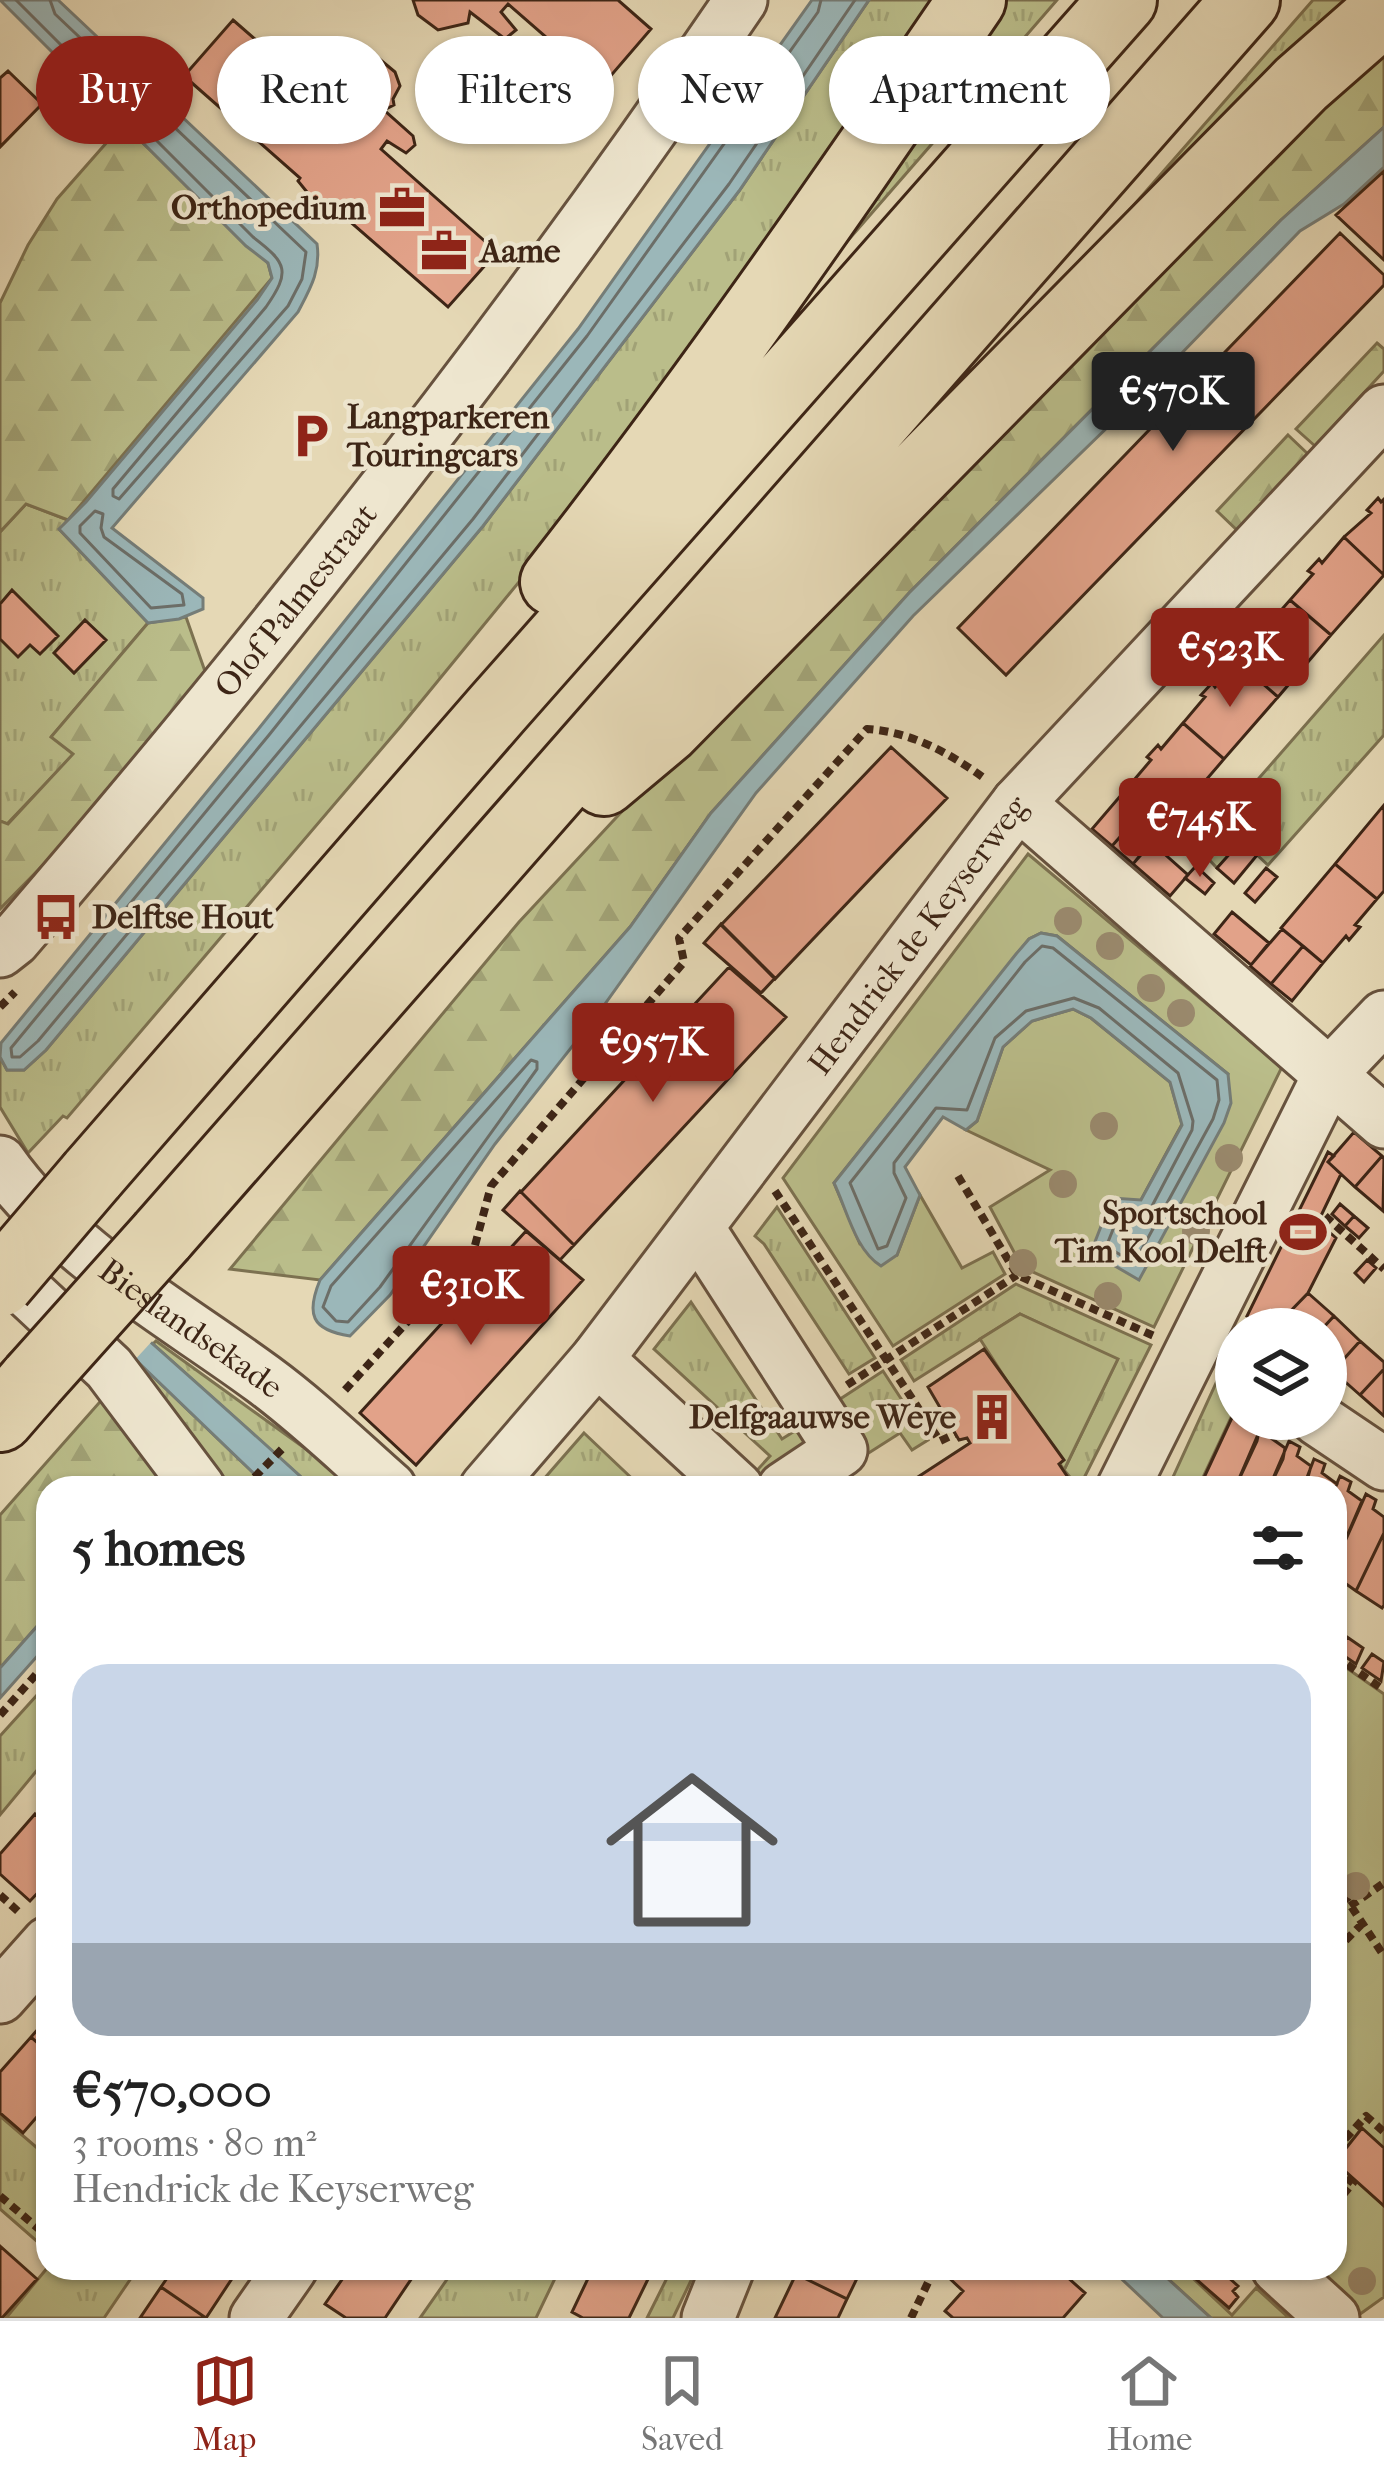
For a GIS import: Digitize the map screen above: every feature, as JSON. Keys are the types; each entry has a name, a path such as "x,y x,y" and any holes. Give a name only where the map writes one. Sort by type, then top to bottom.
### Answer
{"highway":[{"path":"497,709 524,620 669,435 972,0"},
{"path":"0,1283 497,709 1123,0"},
{"path":"16,1399 1246,0"},
{"path":"440,919 666,730 1285,101 1384,10"}],"street":[{"name":"Olof Palmestraat","path":"0,951 169,759 328,561 600,203 741,0"},
{"name":"Hendrick de Keyserweg","path":"496,1476 597,1359 1018,803 1384,411"},
{"path":"1018,803 1384,1122"},
{"path":"1235,1308 1329,1075 1384,1017"},
{"name":"Bieslandsekade","path":"0,1162 27,1199 137,1292 266,1382 299,1435 369,1476"},
{"path":"698,1228 841,1450 802,1476"},
{"path":"0,1266 109,1368 190,1476"},
{"path":"1131,1476 1215,1355"},
{"path":"597,1359 724,1476"},
{"path":"1347,1439 1384,1464"},
{"path":"0,1997 36,1956"},
{"path":"256,2318 283,2280"},
{"path":"707,2318 723,2280"},
{"path":"1291,2280 1333,2318"}],"path":[{"path":"260,1476 475,1249 491,1186 684,962 679,938 867,729 892,731 951,754 1018,803"},
{"path":"752,1157 940,1441 955,1434"},
{"path":"958,1176 1017,1275 1155,1336 1215,1351"},
{"path":"1325,1216 1384,1269"},
{"path":"814,1405 1017,1275"},
{"path":"1347,1664 1384,1690"},
{"path":"0,1715 36,1674"},
{"path":"1350,1906 1384,1883"},
{"path":"1347,1901 1384,1956"},
{"path":"1347,1940 1362,1924"},
{"path":"1347,2137 1366,2116 1384,2132"},
{"path":"0,2196 36,2227"},
{"path":"911,2318 929,2280"}],"green space":[{"path":"869,0 945,0 920,36 844,36"},
{"path":"990,0 1057,0 1026,36 967,36"},
{"path":"1313,0 1366,0 960,404"},
{"path":"1384,50 1384,127 1281,220 909,593 711,813 630,927 320,1280 230,1269 519,922 1018,386"},
{"path":"829,59 829,144 843,144 627,450 401,726 67,1118 63,1116 28,1153 0,1107 0,1057 7,1070 24,1070 46,1050 483,526 771,144 805,144 805,94"},
{"path":"105,144 144,144 268,263 272,278 68,520 26,504 0,532 0,303 57,199"},
{"path":"899,144 932,144 811,283"},
{"path":"1377,343 1384,349 1384,371 1315,446 1296,429"},
{"path":"1288,435 1309,455 1239,532 1217,511"},
{"path":"26,504 68,520 60,530 148,623 52,736 74,754 7,824 0,821 0,532"},
{"path":"186,617 207,677 102,805 0,909 0,821 8,824 73,754 51,737 148,623"},
{"path":"1384,635 1384,735 1268,865 1242,841 1217,868 1198,848"},
{"path":"1028,854 1282,1067 1154,1327 1022,1267 990,1207 1050,1170 966,1130 977,1121 1003,1047 1032,1021 1073,1009 1091,1018 1170,1082 1182,1124 1141,1200 1139,1279 1228,1074 1057,936 1041,933 1029,939 834,1183 860,1244 897,1255 920,1195 962,1268 993,1252 1005,1274 893,1346 783,1178"},
{"path":"777,1207 875,1358 849,1374 755,1236"},
{"path":"1016,1284 1151,1345 1085,1476 1069,1476 1064,1470 1117,1360 1020,1314 914,1381 901,1360"},
{"path":"60,1287 257,1476 208,1476"},
{"path":"691,1302 782,1439 806,1424 807,1447 771,1476 752,1476 770,1456 654,1349"},
{"path":"1020,1314 1118,1359 1064,1470 980,1339"},
{"path":"156,1341 343,1476 300,1476 153,1344"},
{"path":"883,1371 928,1440 912,1450 900,1433 864,1456 831,1405"},
{"path":"1215,1385 1215,1440 1221,1440 1204,1476 1173,1476"},
{"path":"106,1395 135,1446 161,1476 36,1476 36,1628 0,1668 0,1515"},
{"path":"584,1433 629,1476 546,1476"},
{"path":"1347,1668 1384,1694 1384,2297 1356,2317 1316,2280 1347,2280"},
{"path":"36,1696 36,1772 0,1815 0,1736"},
{"path":"0,2116 36,2147 36,2240 0,2209"},
{"path":"37,2280 130,2280 104,2318 6,2318"},
{"path":"447,2280 554,2280 536,2318 420,2318"},
{"path":"666,2280 691,2280 673,2318 647,2318"},
{"path":"1169,2280 1195,2280 1232,2315 1256,2288 1289,2318 1211,2318"}],"water":[{"path":"0,0 58,0 96,36 36,36"},
{"path":"812,0 869,0 844,36 829,36 829,59 805,94 805,36 786,36"},
{"path":"193,127 317,244 318,254 316,271 298,312 112,528 203,598 203,609 179,619 148,623 59,529 272,278 268,263 144,144 193,144"},
{"path":"1384,127 1384,167 1344,204 1300,231 1149,387 913,616 756,793 597,1015 495,1144 390,1295 350,1336 320,1325 313,1302 320,1280 630,927 711,813 909,593 1281,220"},
{"path":"710,144 771,144 483,526 46,1050 24,1070 7,1070 0,1057 1,1043 578,329"},
{"path":"1041,933 1057,936 1228,1074 1231,1103 1224,1123 1139,1280 1091,1252 1112,1198 1141,1200 1182,1125 1170,1082 1091,1018 1073,1009 1032,1021 1003,1047 977,1121 966,1130 943,1117 905,1167 920,1195 897,1255 881,1266 858,1240 834,1183 1016,954"},
{"path":"0,1208 300,1476 257,1476 60,1287"},
{"path":"36,1628 36,1658 0,1698 0,1668"},
{"path":"1123,2280 1169,2280 1211,2318 1163,2318"}],"pier":[{"path":"0,1202 155,1338 132,1363 0,1242"}],"building":[{"path":"413,0 618,0 651,29 638,36 638,44 614,72 614,36 545,36 508,4 501,12 516,30 509,36 501,36 470,12 468,23 438,30 418,15"},
{"path":"233,20 251,36 219,36"},
{"path":"217,38 217,105 193,84 193,66"},
{"path":"391,69 400,86 391,106"},
{"path":"8,71 36,98 36,110 0,147 0,78"},
{"path":"391,116 413,136 415,145 406,153 391,144"},
{"path":"261,144 385,144 381,149 497,252 448,307 331,205 311,197 300,178"},
{"path":"1384,171 1384,260 1336,215"},
{"path":"1340,233 1384,275 1384,285 1006,675 958,628 1151,428 1145,422 1163,404 1169,410"},
{"path":"1378,498 1384,499 1384,575 1344,537 1371,513 1367,510"},
{"path":"1344,537 1384,575 1331,635 1290,600 1313,574 1308,571 1319,559 1322,563"},
{"path":"12,590 58,636 40,654 30,645 18,657 0,639 0,604"},
{"path":"1290,600 1331,635 1278,697 1237,661 1259,636 1254,633"},
{"path":"85,620 106,640 74,673 54,653"},
{"path":"1237,661 1278,697 1224,759 1183,723 1205,697 1201,695 1212,683 1215,687"},
{"path":"1183,723 1224,759 1170,822 1128,787 1151,760 1147,757 1158,745 1161,749"},
{"path":"891,747 947,798 775,979 721,925"},
{"path":"1128,787 1149,804 1112,846 1092,829"},
{"path":"1149,804 1170,822 1133,864 1112,846"},
{"path":"1384,805 1384,891 1377,899 1335,864"},
{"path":"1242,840 1258,854 1234,883 1217,868"},
{"path":"1151,842 1188,875 1170,896 1133,864"},
{"path":"1335,864 1377,899 1355,925 1360,927 1323,963 1281,928"},
{"path":"1196,866 1214,883 1205,894 1185,878"},
{"path":"1266,868 1277,877 1255,902 1245,893"},
{"path":"1232,912 1269,943 1251,965 1214,934"},
{"path":"721,924 775,978 761,993 704,943"},
{"path":"1282,929 1303,946 1271,984 1250,966"},
{"path":"1303,946 1323,963 1292,1001 1271,984"},
{"path":"729,967 786,1017 574,1245 521,1192"},
{"path":"1354,1132 1382,1156 1355,1187 1328,1162"},
{"path":"1328,1152 1334,1156 1328,1162 1341,1174 1318,1222 1336,1238 1308,1293 1294,1308 1251,1308"},
{"path":"1384,1158 1383,1211 1355,1187"},
{"path":"520,1191 574,1245 560,1260 503,1210"},
{"path":"1340,1204 1354,1216 1345,1226 1332,1214"},
{"path":"1354,1216 1368,1228 1359,1238 1345,1226"},
{"path":"526,1231 583,1280 416,1465 360,1413"},
{"path":"1367,1260 1376,1268 1364,1282 1355,1273"},
{"path":"1308,1293 1325,1308 1294,1308"},
{"path":"1347,1328 1360,1341 1347,1355"},
{"path":"1360,1341 1384,1362 1384,1369 1360,1395 1347,1383 1347,1355"},
{"name":"Delfgaauwse Weye","path":"984,1349 1064,1460 1059,1464 1067,1476 919,1476 970,1443 967,1438 959,1440 928,1387"},
{"path":"1384,1369 1384,1416 1360,1395"},
{"path":"1222,1440 1257,1440 1241,1476 1205,1476"},
{"path":"1256,1440 1274,1440 1285,1448 1275,1476 1240,1476"},
{"path":"1289,1441 1300,1447 1297,1456 1311,1466 1308,1476 1274,1476"},
{"path":"1314,1459 1325,1464 1322,1473 1326,1476 1308,1476"},
{"path":"1347,1480 1351,1482 1348,1491 1362,1501 1347,1536"},
{"path":"1366,1494 1376,1500 1373,1509 1384,1517 1384,1533 1356,1591 1347,1585 1347,1537"},
{"path":"1384,1533 1384,1605 1382,1608 1356,1591"},
{"path":"1347,1637 1363,1648 1356,1664 1347,1658"},
{"path":"1372,1654 1384,1662 1381,1681 1362,1668"},
{"path":"35,1814 36,1895 30,1901 0,1874 0,1854"},
{"path":"31,2037 36,2041 36,2118 23,2133 0,2113 0,2072"},
{"path":"1362,2128 1384,2148 1384,2206 1347,2173 1347,2147"},
{"path":"0,2246 36,2280 0,2318"},
{"path":"166,2280 231,2280 206,2318 161,2287"},
{"path":"342,2280 411,2280 385,2318 346,2318 325,2304"},
{"path":"587,2280 648,2280 629,2318 583,2318 572,2312"},
{"path":"793,2280 808,2280 847,2299 838,2318 775,2318"},
{"path":"808,2280 856,2280 847,2299"},
{"path":"951,2280 1070,2280 1085,2293 1063,2318 953,2318 945,2311 963,2291"},
{"path":"1197,2280 1231,2280 1238,2286 1233,2291 1238,2297 1229,2308"},
{"path":"161,2287 206,2318 140,2318"}],"place":[{"name":"Orthopedium","path":"402,208"},
{"name":"Aame","path":"444,251"},
{"name":"Langparkeren Touringcars","path":"311,436"},
{"name":"Delftse Hout","path":"56,917"},
{"name":"Sportschool Tim Kool Delft","path":"1303,1232"},
{"name":"Delfgaauwse Weye","path":"992,1417"}]}
